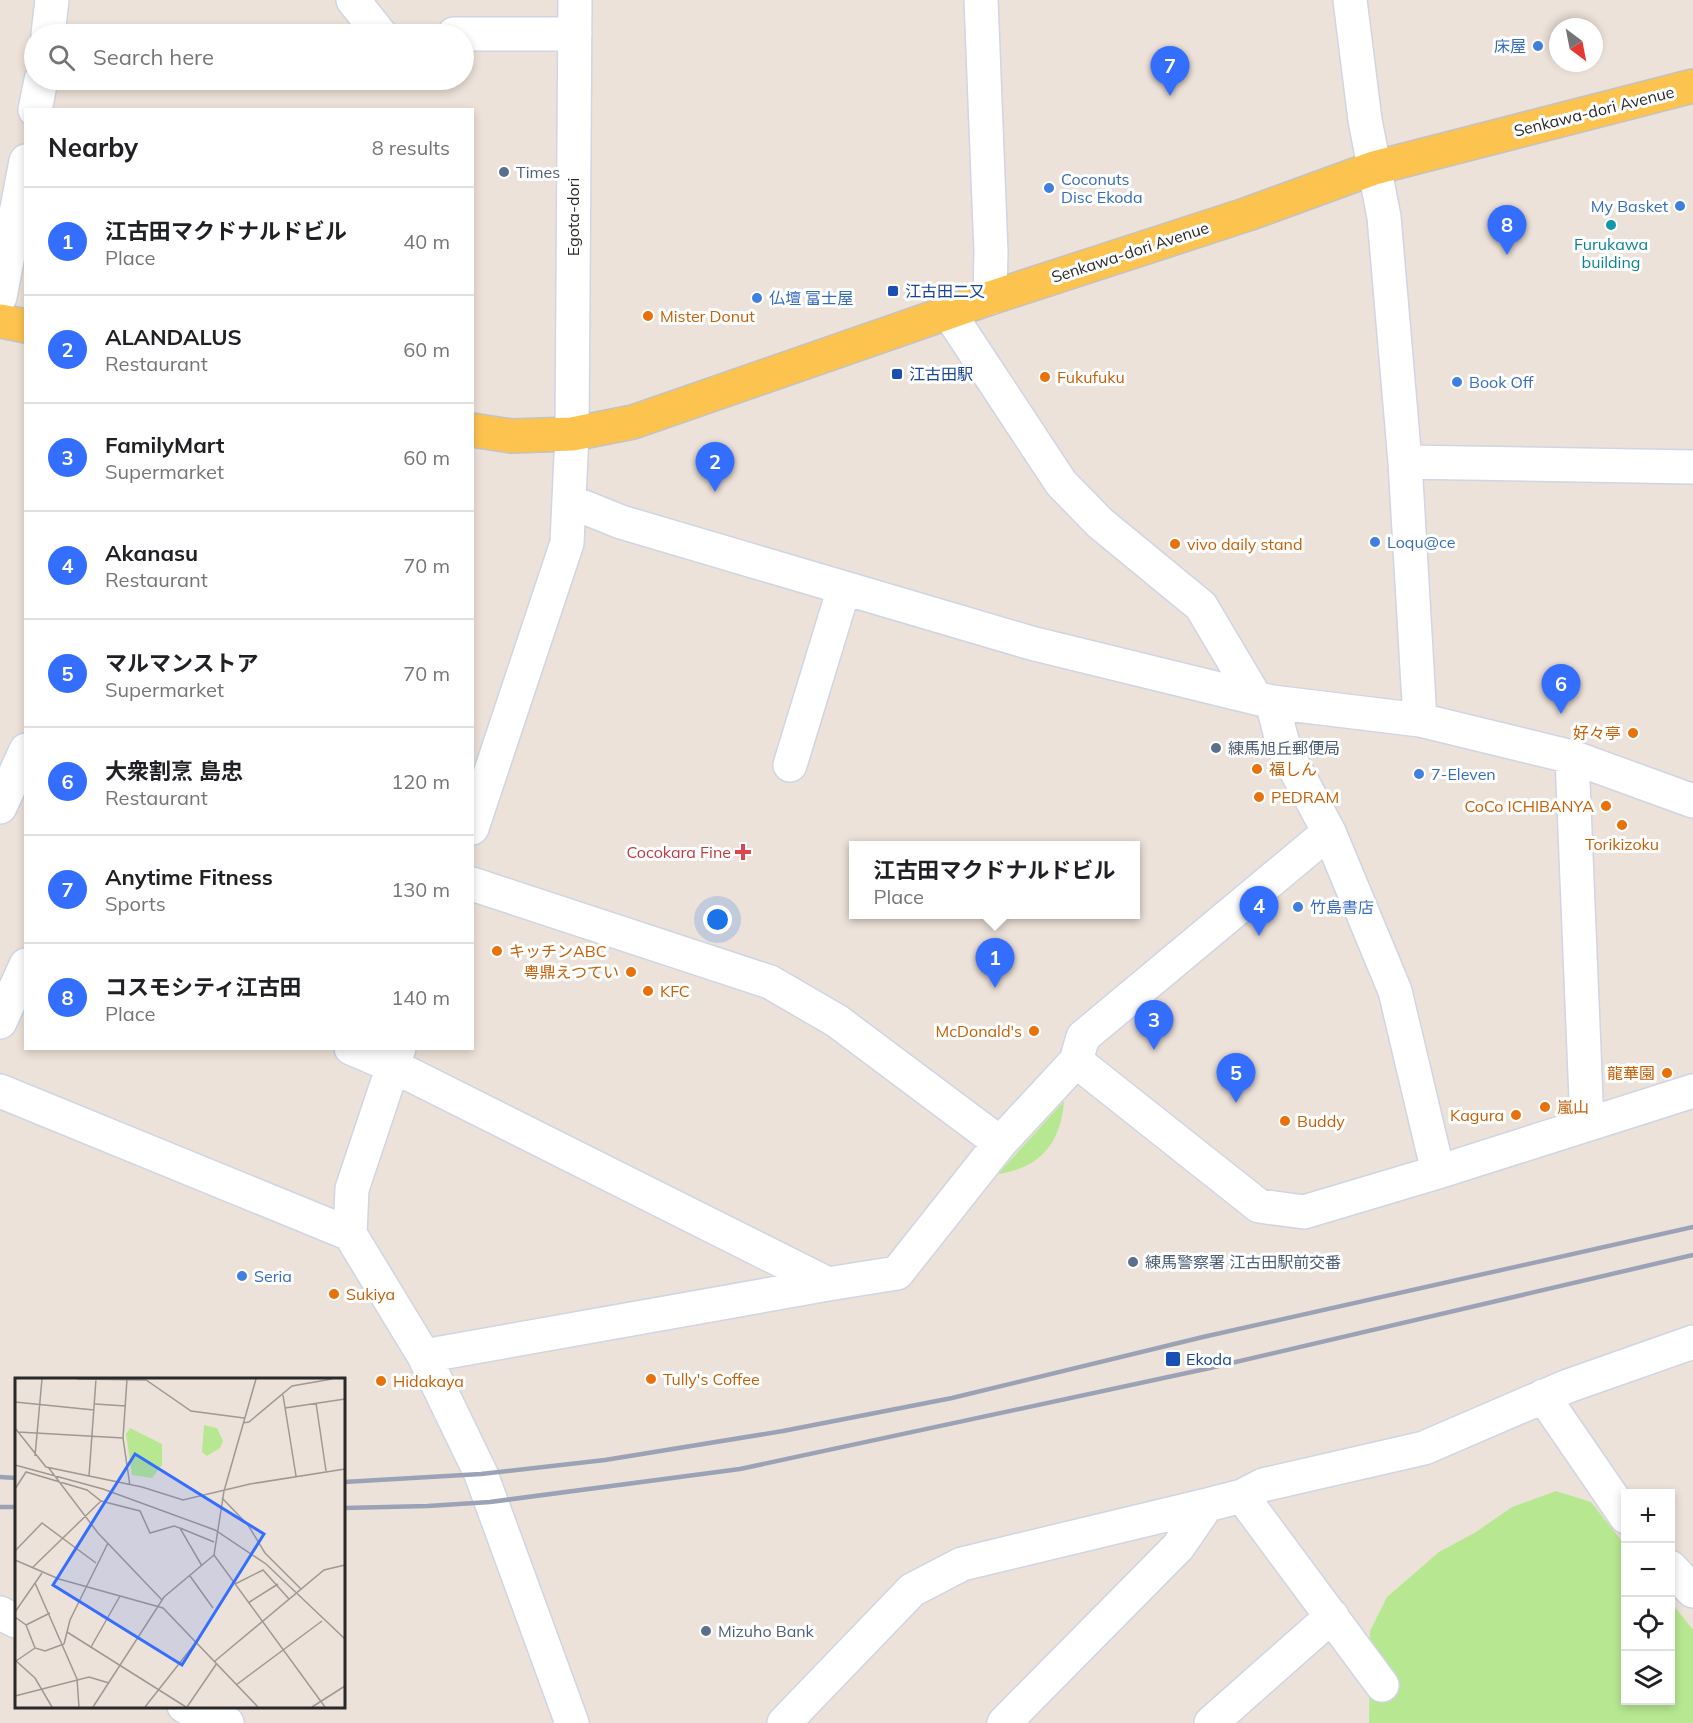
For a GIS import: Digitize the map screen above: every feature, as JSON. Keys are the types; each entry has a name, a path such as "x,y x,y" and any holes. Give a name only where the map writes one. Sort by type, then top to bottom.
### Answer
{"main road":[{"name":"Senkawa-dori Avenue","path":"474,430 511,436 572,434 633,422 990,298 1248,214 1374,168 1693,86"},
{"path":"0,321 24,326"}],"street":[{"path":"49,24 52,0"},
{"path":"352,0 372,24"},
{"name":"Egota-dori","path":"474,822 567,543 572,434 575,0"},
{"path":"981,0 991,252 990,298"},
{"path":"1350,0 1365,120 1384,217 1405,462 1420,720"},
{"path":"474,34 575,34"},
{"path":"35,108 39,90"},
{"path":"0,297 24,171"},
{"path":"949,313 1061,483 1100,523 1202,606 1264,700 1284,748 1329,832 1395,991 1438,1172"},
{"path":"1405,462 1693,467"},
{"path":"569,501 621,522 1031,643 1264,700 1420,720 1572,757 1693,801"},
{"path":"790,765 844,588"},
{"path":"0,807 24,754"},
{"path":"1572,757 1587,1124"},
{"path":"424,1356 897,1273 1000,1143 1076,1061 1083,1037 1329,832"},
{"path":"474,885 770,982 837,1021 1000,1143"},
{"path":"0,1022 24,969"},
{"path":"361,1050 396,1057 828,1284"},
{"path":"396,1057 352,1189 350,1234 424,1356 481,1474 572,1723"},
{"path":"1076,1061 1259,1206 1304,1212 1693,1091"},
{"path":"0,1091 350,1234"},
{"path":"784,1723 912,1590 962,1564 1242,1496 1263,1485 1424,1448 1543,1395 1693,1342"},
{"path":"1543,1395 1621,1510"},
{"path":"1242,1496 1382,1684"},
{"path":"1004,1723 1178,1547 1207,1505"},
{"path":"1675,1571 1693,1591"},
{"path":"0,1613 15,1620"},
{"path":"1211,1723 1332,1616"},
{"path":"186,1708 227,1723"}],"green space":[{"path":"1064,1101 1058,1129 1046,1151 1026,1166 998,1174"},
{"path":"1556,1491 1591,1502 1621,1540 1621,1705 1675,1705 1675,1607 1693,1630 1693,1723 1369,1723 1370,1631 1387,1597 1439,1552 1476,1532 1512,1507"}],"railway":[{"path":"345,1482 481,1474 605,1460 783,1431 952,1398 1203,1337 1693,1227"},
{"path":"345,1508 490,1502 740,1469 1210,1368 1693,1255"},
{"path":"0,1477 15,1478"},
{"path":"0,1507 15,1507"}],"place":[{"name":"床屋","path":"1538,46"},
{"name":"Anytime Fitness","path":"1170,96"},
{"name":"Times","path":"504,172"},
{"name":"Coconuts Disc Ekoda","path":"1049,188"},
{"name":"My Basket","path":"1680,206"},
{"name":"Furukawa building","path":"1611,225"},
{"name":"コスモシティ江古田","path":"1507,255"},
{"name":"江古田二又","path":"893,291"},
{"name":"仏壇 富士屋","path":"757,298"},
{"name":"Mister Donut","path":"648,316"},
{"name":"江古田駅","path":"897,374"},
{"name":"Fukufuku","path":"1045,377"},
{"name":"Book Off","path":"1457,382"},
{"name":"ALANDALUS","path":"715,492"},
{"name":"Loqu@ce","path":"1375,542"},
{"name":"vivo daily stand","path":"1175,544"},
{"name":"大衆割烹 島忠","path":"1561,714"},
{"name":"好々亭","path":"1633,733"},
{"name":"練馬旭丘郵便局","path":"1216,748"},
{"name":"福しん","path":"1257,769"},
{"name":"7-Eleven","path":"1419,774"},
{"name":"PEDRAM","path":"1259,797"},
{"name":"CoCo ICHIBANYA","path":"1606,806"},
{"name":"Torikizoku","path":"1622,825"},
{"name":"Cocokara Fine","path":"743,852"},
{"name":"竹島書店","path":"1298,907"},
{"name":"Akanasu","path":"1259,936"},
{"name":"キッチンABC","path":"497,951"},
{"name":"粤鼎えつてい","path":"631,972"},
{"name":"江古田マクドナルドビル","path":"995,988"},
{"name":"KFC","path":"648,991"},
{"name":"McDonald's","path":"1034,1031"},
{"name":"FamilyMart","path":"1154,1050"},
{"name":"龍華園","path":"1667,1073"},
{"name":"マルマンストア","path":"1236,1103"},
{"name":"嵐山","path":"1545,1107"},
{"name":"Kagura","path":"1516,1115"},
{"name":"Buddy","path":"1285,1121"},
{"name":"練馬警察署 江古田駅前交番","path":"1133,1262"},
{"name":"Seria","path":"242,1276"},
{"name":"Sukiya","path":"334,1294"},
{"name":"Ekoda","path":"1173,1359"},
{"name":"Tully's Coffee","path":"651,1379"},
{"name":"Hidakaya","path":"381,1381"},
{"name":"Mizuho Bank","path":"706,1631"}]}
